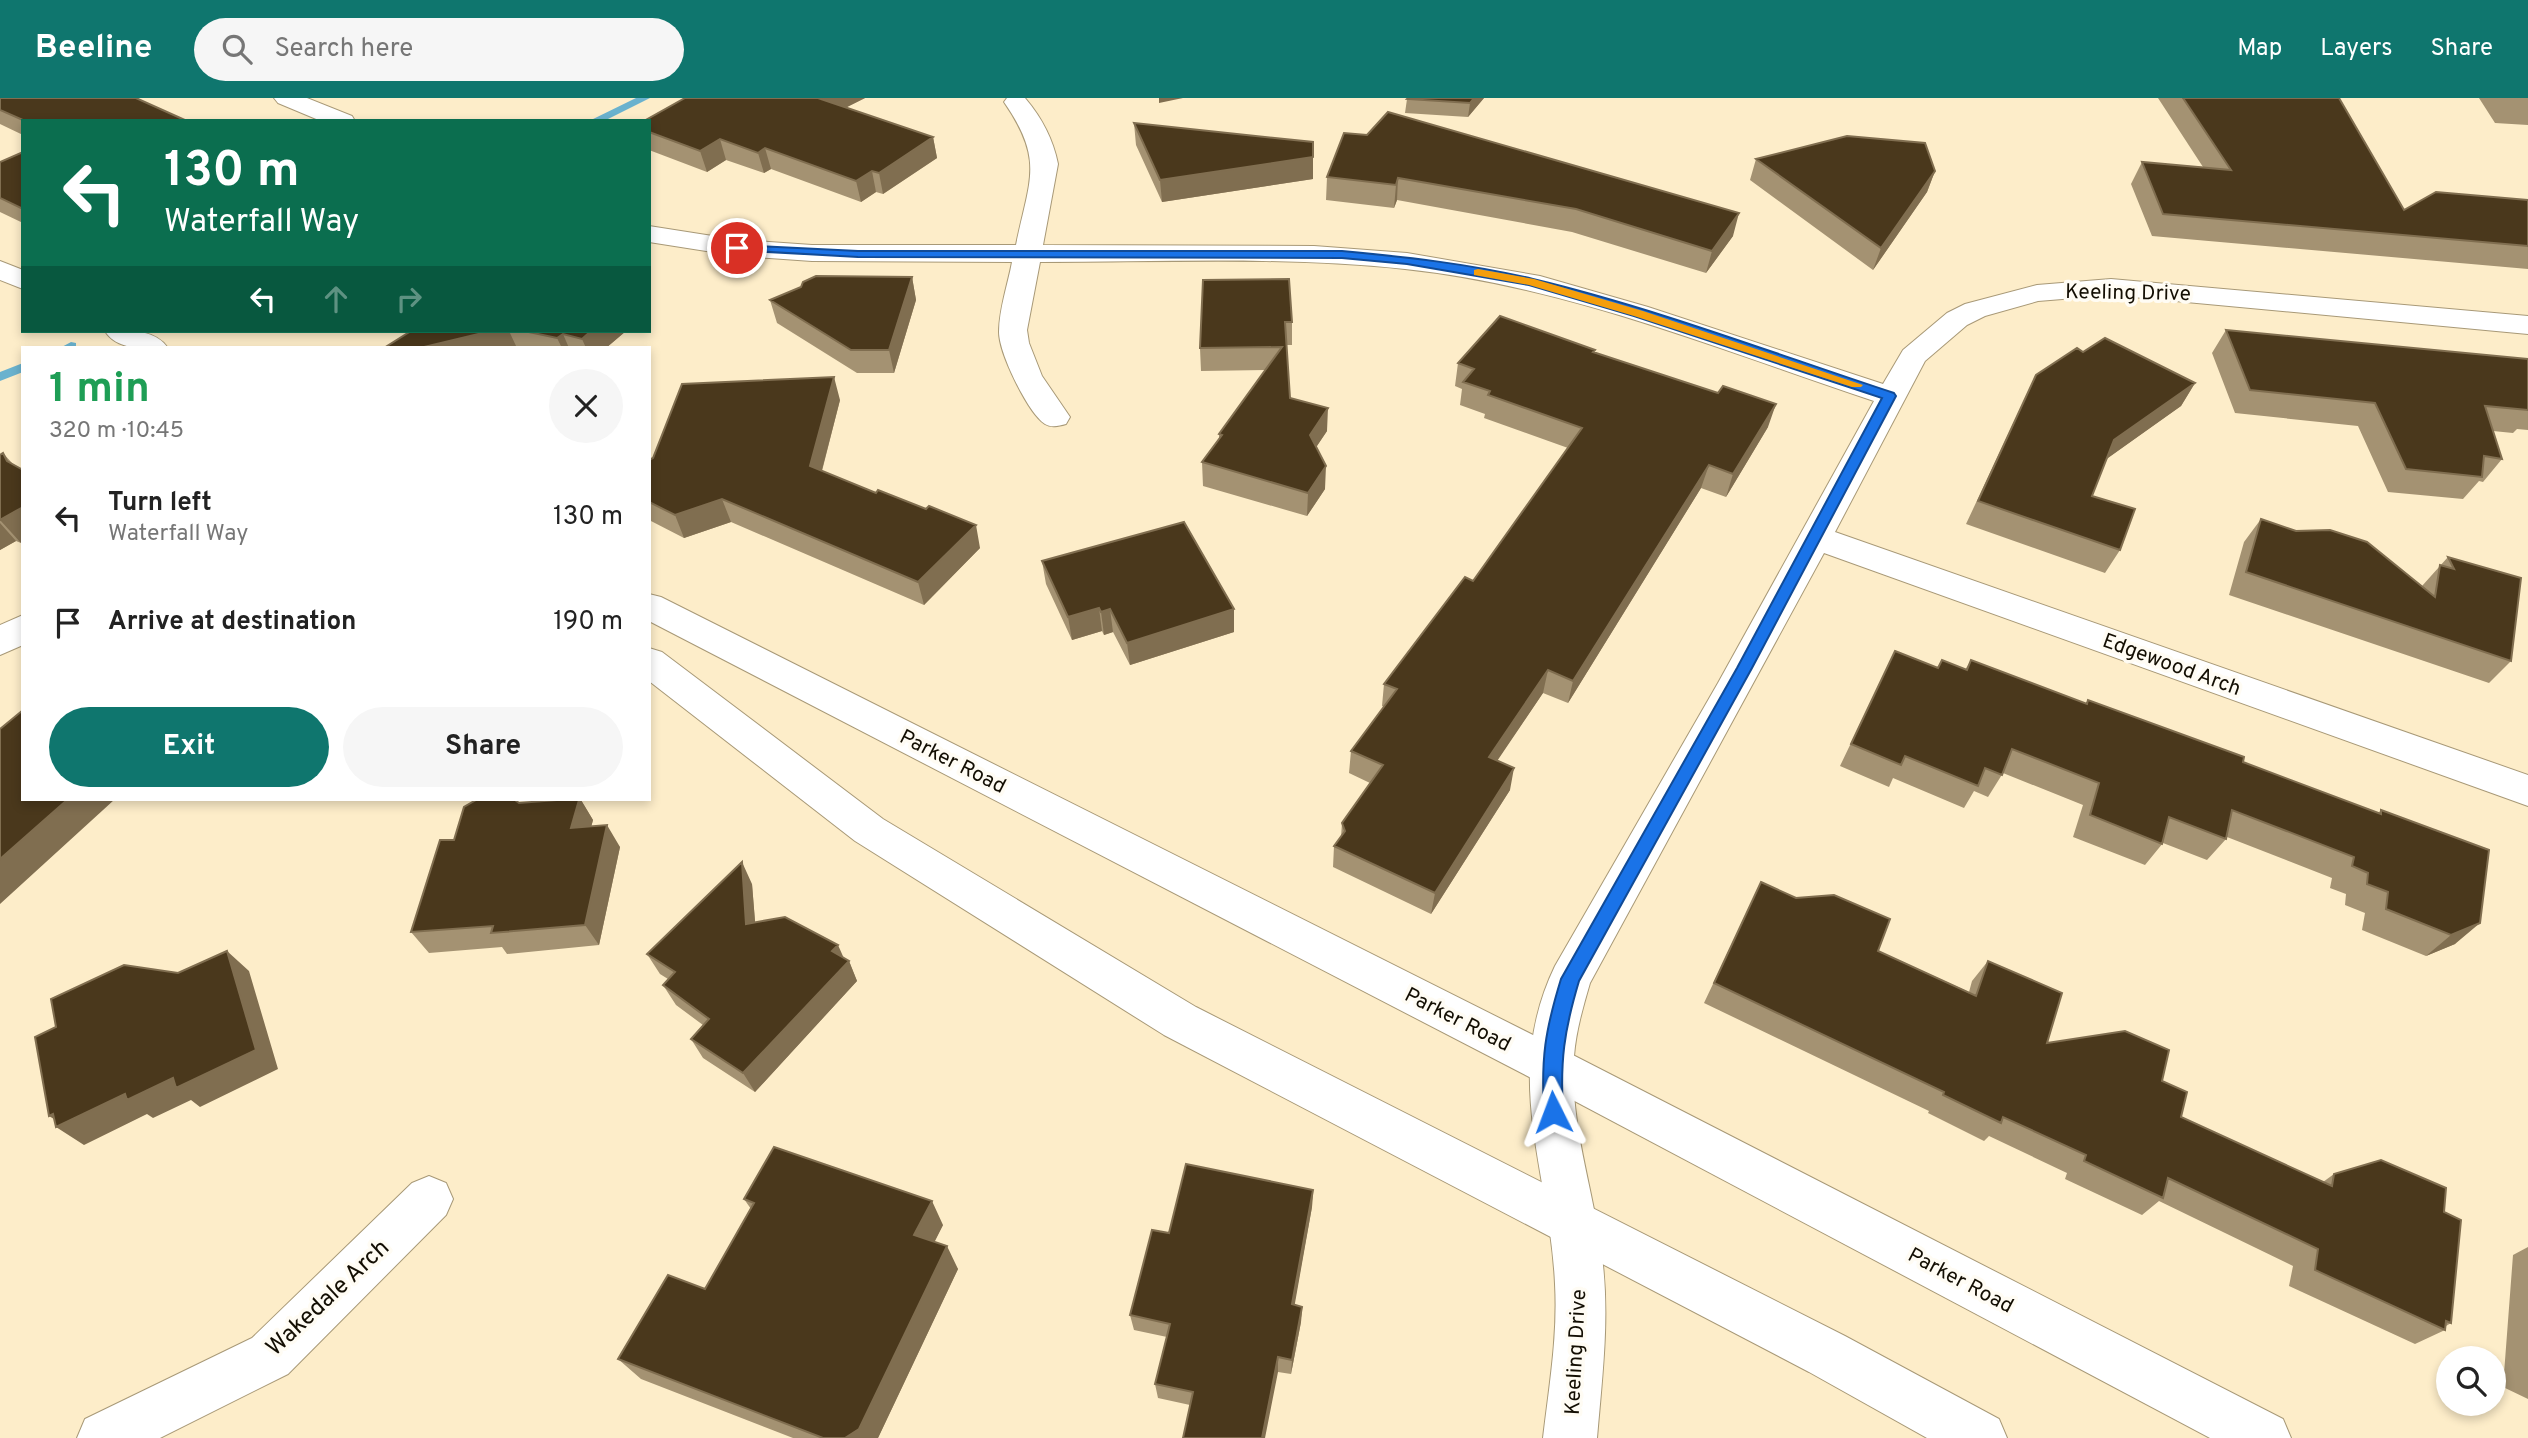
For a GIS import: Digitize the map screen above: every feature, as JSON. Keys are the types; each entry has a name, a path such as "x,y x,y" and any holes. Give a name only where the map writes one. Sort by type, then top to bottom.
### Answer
{"street":[{"path":"286,98 338,119"},
{"path":"1016,102 1029,117 1041,141 1045,164 1013,330 1014,343 1025,377 1055,416"},
{"path":"651,233 737,248 812,253 1342,254 1407,261 1530,282 1638,313 1890,396"},
{"path":"0,269 21,280"},
{"name":"Keeling Drive","path":"1570,1438 1581,1338 1580,1284 1574,1225 1560,1166 1551,1066 1556,1027 1570,979 1816,538 1913,356 1926,342 1957,319 1975,310 2037,293 2111,287 2528,325"},
{"path":"123,333 149,346"},
{"name":"Edgewood Arch","path":"1816,538 2528,791"},
{"name":"Parker Road","path":"651,607 1551,1066 2264,1438"},
{"path":"0,642 21,629"},
{"path":"651,663 869,830 1168,1014 1827,1354 1980,1438"},
{"name":"Wakedale Arch","path":"104,1438 270,1356 429,1199"}],"building":[{"path":"0,98 136,98 183,119 21,119 0,110"},
{"path":"685,98 818,98 933,137 879,173 872,171 856,181 765,148 758,153 720,139 700,151 651,133 651,119 648,119"},
{"path":"1408,98 1474,98 1470,103"},
{"path":"2183,98 2339,98 2404,210 2436,192 2528,200 2528,246 2163,214 2142,162 2231,170"},
{"path":"1388,112 1739,213 1712,251 1576,209 1398,178 1396,185 1327,177 1344,133 1367,135"},
{"path":"1134,123 1313,142 1313,157 1160,180"},
{"path":"1847,136 1925,143 1935,171 1881,248 1756,159"},
{"path":"21,153 21,208 0,198 0,162"},
{"path":"816,276 912,277 889,350 851,350 770,300 801,287 803,282"},
{"path":"1289,279 1292,322 1285,322 1290,398 1328,408 1310,435 1326,466 1308,493 1202,462 1282,347 1200,348 1203,280"},
{"path":"1500,316 1595,350 1593,352 1718,393 1723,386 1776,404 1733,474 1709,465 1573,681 1548,670 1489,757 1514,768 1435,893 1334,846 1345,831 1342,823 1383,765 1351,751 1397,689 1384,684 1465,577 1473,581 1582,428 1488,395 1490,391 1463,382 1474,369 1458,363"},
{"path":"2226,330 2528,359 2528,410 2485,406 2502,459 2484,456 2482,477 2406,469 2375,403 2250,390"},
{"path":"408,333 483,333 428,346 387,346"},
{"path":"533,333 589,333 582,339 563,334 557,338"},
{"path":"2105,338 2195,383 2114,440 2092,496 2135,509 2120,550 1978,501 2036,375 2077,348 2083,352"},
{"path":"834,377 810,466 876,493 878,490 926,509 929,506 976,525 918,582 722,499 675,515 651,503 651,459 682,384"},
{"path":"3,453 7,461 21,469 21,508 0,520 0,455"},
{"path":"2261,519 2296,531 2330,530 2367,542 2435,597 2440,565 2454,569 2448,557 2521,578 2511,661 2246,572"},
{"path":"1184,522 1234,609 1127,643 1110,609 1101,612 1099,608 1068,617 1042,561"},
{"path":"1895,651 1938,668 1942,660 1967,670 1971,660 2087,704 2088,700 2244,757 2243,762 2381,814 2381,810 2489,850 2480,923 2451,935 2386,909 2388,892 2367,884 2368,873 2352,866 2354,857 2232,810 2226,839 2169,817 2162,844 2090,815 2099,783 2012,749 2002,775 1985,768 1978,786 1905,756 1901,765 1851,744"},
{"path":"21,712 21,801 66,801 0,859 0,729"},
{"path":"474,801 579,801 571,828 607,825 585,925 491,933 493,926 411,932 440,840 454,840 464,807"},
{"path":"742,862 746,924 785,917 838,945 832,951 849,961 743,1073 691,1039 709,1019 663,985 675,972 647,954"},
{"path":"1761,882 1796,898 1834,895 1890,919 1878,951 1976,996 1988,961 2062,993 2047,1043 2125,1031 2169,1050 2162,1081 2187,1092 2181,1117 2332,1186 2334,1174 2381,1160 2446,1188 2444,1212 2461,1220 2451,1323 2446,1321 2445,1330 2315,1270 2318,1249 2168,1178 2163,1198 2084,1161 2086,1155 2003,1117 2001,1123 1943,1095 1944,1092 1714,983"},
{"path":"227,951 256,1050 176,1088 173,1078 127,1100 125,1094 56,1127 53,1114 49,1116 35,1037 56,1027 51,999 124,965 178,973"},
{"path":"774,1147 932,1201 914,1235 947,1246 859,1429 845,1438 823,1438 618,1359 668,1275 705,1289 754,1203 744,1199"},
{"path":"1186,1164 1313,1190 1292,1304 1302,1307 1292,1360 1278,1357 1262,1438 1183,1438 1193,1392 1155,1384 1170,1324 1130,1315 1152,1230 1169,1233"}],"waterway":[{"path":"598,119 645,98"},
{"path":"0,377 21,368"}],"slow traffic":[{"path":"1478,273 1530,282 1638,313 1856,385"}],"route":[{"path":"737,248 858,254 1342,254 1407,261 1530,282 1638,313 1890,396 1745,668 1570,979 1556,1027 1551,1066 1553,1112"}]}
